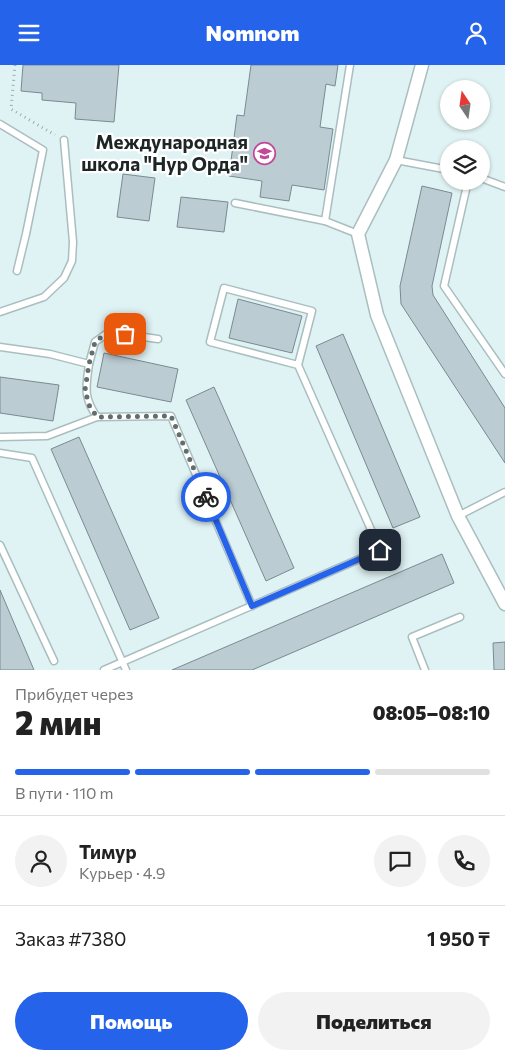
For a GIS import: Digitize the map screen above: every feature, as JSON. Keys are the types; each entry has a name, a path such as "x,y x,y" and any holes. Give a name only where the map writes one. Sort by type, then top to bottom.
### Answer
{"street":[{"path":"422,65 396,160 358,234 377,315 458,516 505,603"}],"lane":[{"path":"325,221 350,65"},
{"path":"0,124 43,150 17,271"},
{"path":"0,312 44,297 64,278 72,261 73,242 64,141"},
{"path":"396,160 440,168"},
{"path":"490,181 505,187"},
{"path":"466,190 444,286 505,374"},
{"path":"235,203 325,221 358,234"},
{"path":"104,670 380,550 298,365 312,311 224,288 210,342 298,365"},
{"path":"97,417 89,405 85,390 95,342 108,332 158,339"},
{"path":"0,347 50,354 89,364"},
{"path":"0,437 47,436 97,417 171,416 252,606"},
{"path":"0,453 32,458 126,670"},
{"path":"458,516 505,492"},
{"path":"0,545 54,661"},
{"path":"425,670 412,637 460,617"}],"path":[{"path":"15,65 11,109 64,141"}],"building":[{"path":"23,65 119,65 114,122 75,119 76,103 42,100 42,93 21,91"},
{"path":"251,65 338,65 335,86 326,84 320,127 333,129 324,190 292,185 289,201 260,197 262,181 229,176 237,115 244,116"},
{"path":"123,174 155,178 149,221 117,217"},
{"path":"422,186 452,193 432,286 433,295 505,408 505,463 401,304 400,286"},
{"path":"181,197 228,202 224,232 177,227"},
{"path":"238,299 302,316 292,353 229,338"},
{"path":"343,334 420,517 393,528 316,346"},
{"path":"104,353 178,369 171,402 97,387"},
{"path":"0,377 59,385 53,421 0,413"},
{"path":"214,387 294,568 266,581 186,400"},
{"path":"79,437 159,618 130,630 51,449"},
{"path":"442,554 454,583 252,670 172,670"},
{"path":"0,590 34,670 0,670"},
{"path":"505,642 505,670 494,670 493,643"}],"way so far":[{"path":"125,334 108,332 95,342 85,390 89,405 97,417 171,416 206,497"}],"place":[{"name":"Международная школа \"Нур Орда\"","path":"264,153"}],"route":[{"path":"206,497 252,606 380,550"}]}
